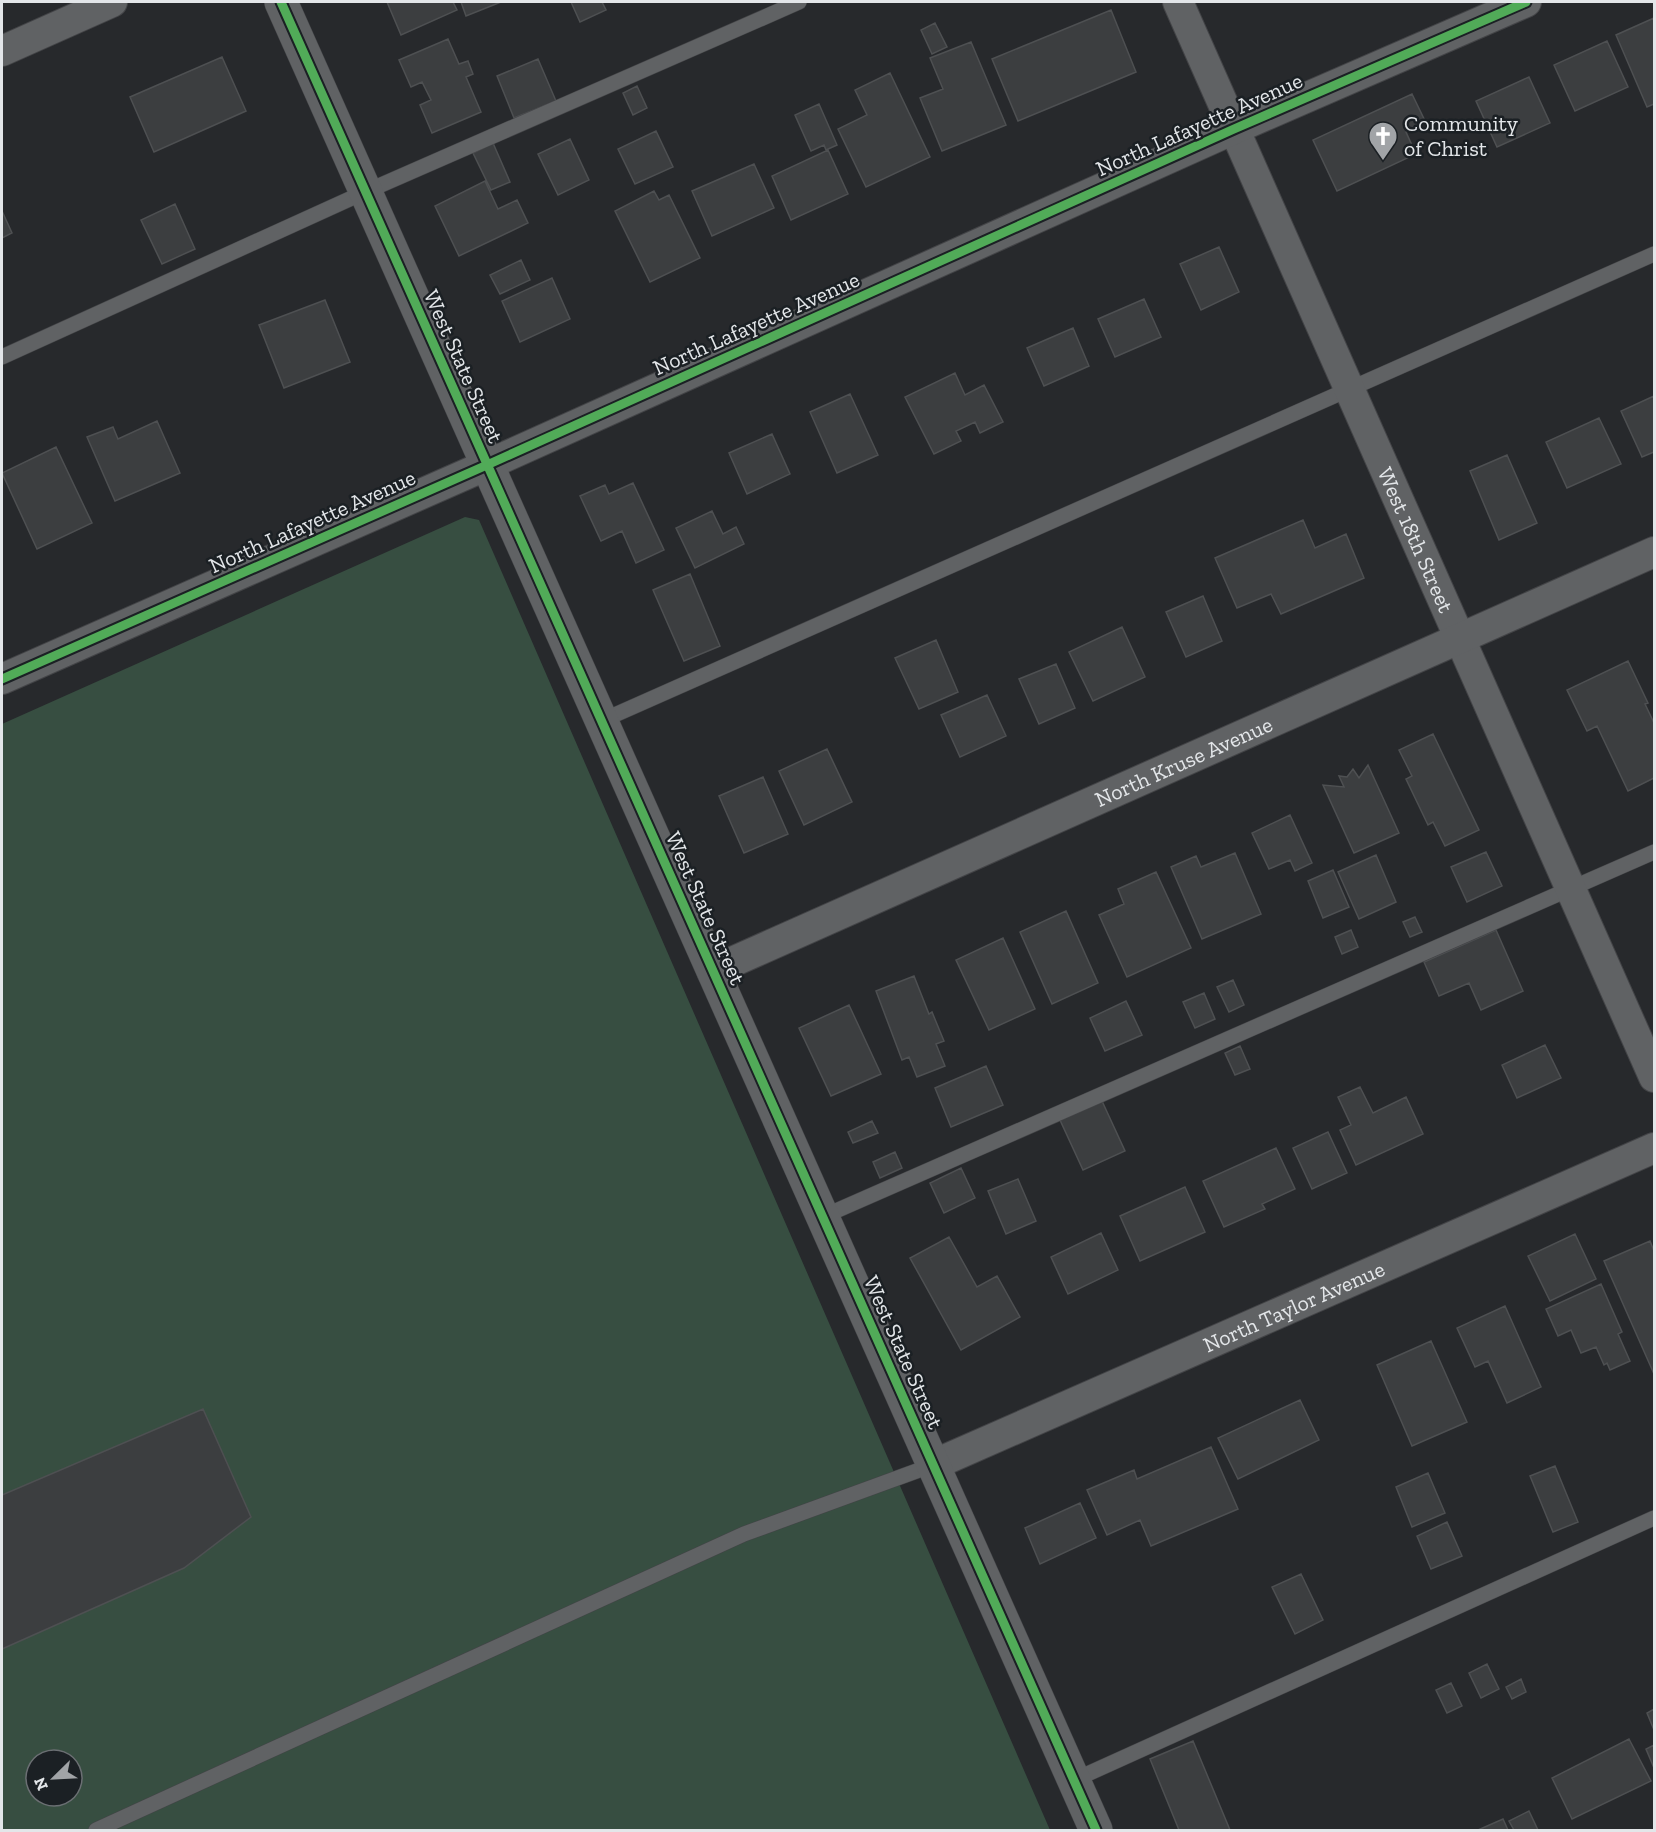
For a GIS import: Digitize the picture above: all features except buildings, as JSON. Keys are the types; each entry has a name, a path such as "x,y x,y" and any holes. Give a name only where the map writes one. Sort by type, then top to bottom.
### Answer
{"street":[{"path":"2,51 112,2"},
{"name":"West State Street","path":"280,2 1096,1830"},
{"name":"West 18th Street","path":"1178,2 1654,1077"},
{"name":"North Lafayette Avenue","path":"2,679 487,465 1234,129 1526,2"},
{"name":"North Kruse Avenue","path":"712,971 1654,552"},
{"name":"North Taylor Avenue","path":"933,1464 1654,1148"}],"lane":[{"path":"2,357 365,192 799,2"},
{"path":"601,722 1654,254"},
{"path":"822,1217 1654,852"},
{"path":"96,1830 744,1534 933,1464"},
{"path":"1074,1780 1654,1518"}],"green space":[{"path":"465,517 479,520 1050,1830 2,1830 2,724"}],"cycle path":[{"path":"281,2 1096,1830"},
{"path":"2,679 487,465 1234,129 1526,2"}],"place":[{"name":"Community of Christ","path":"1383,162"}]}
